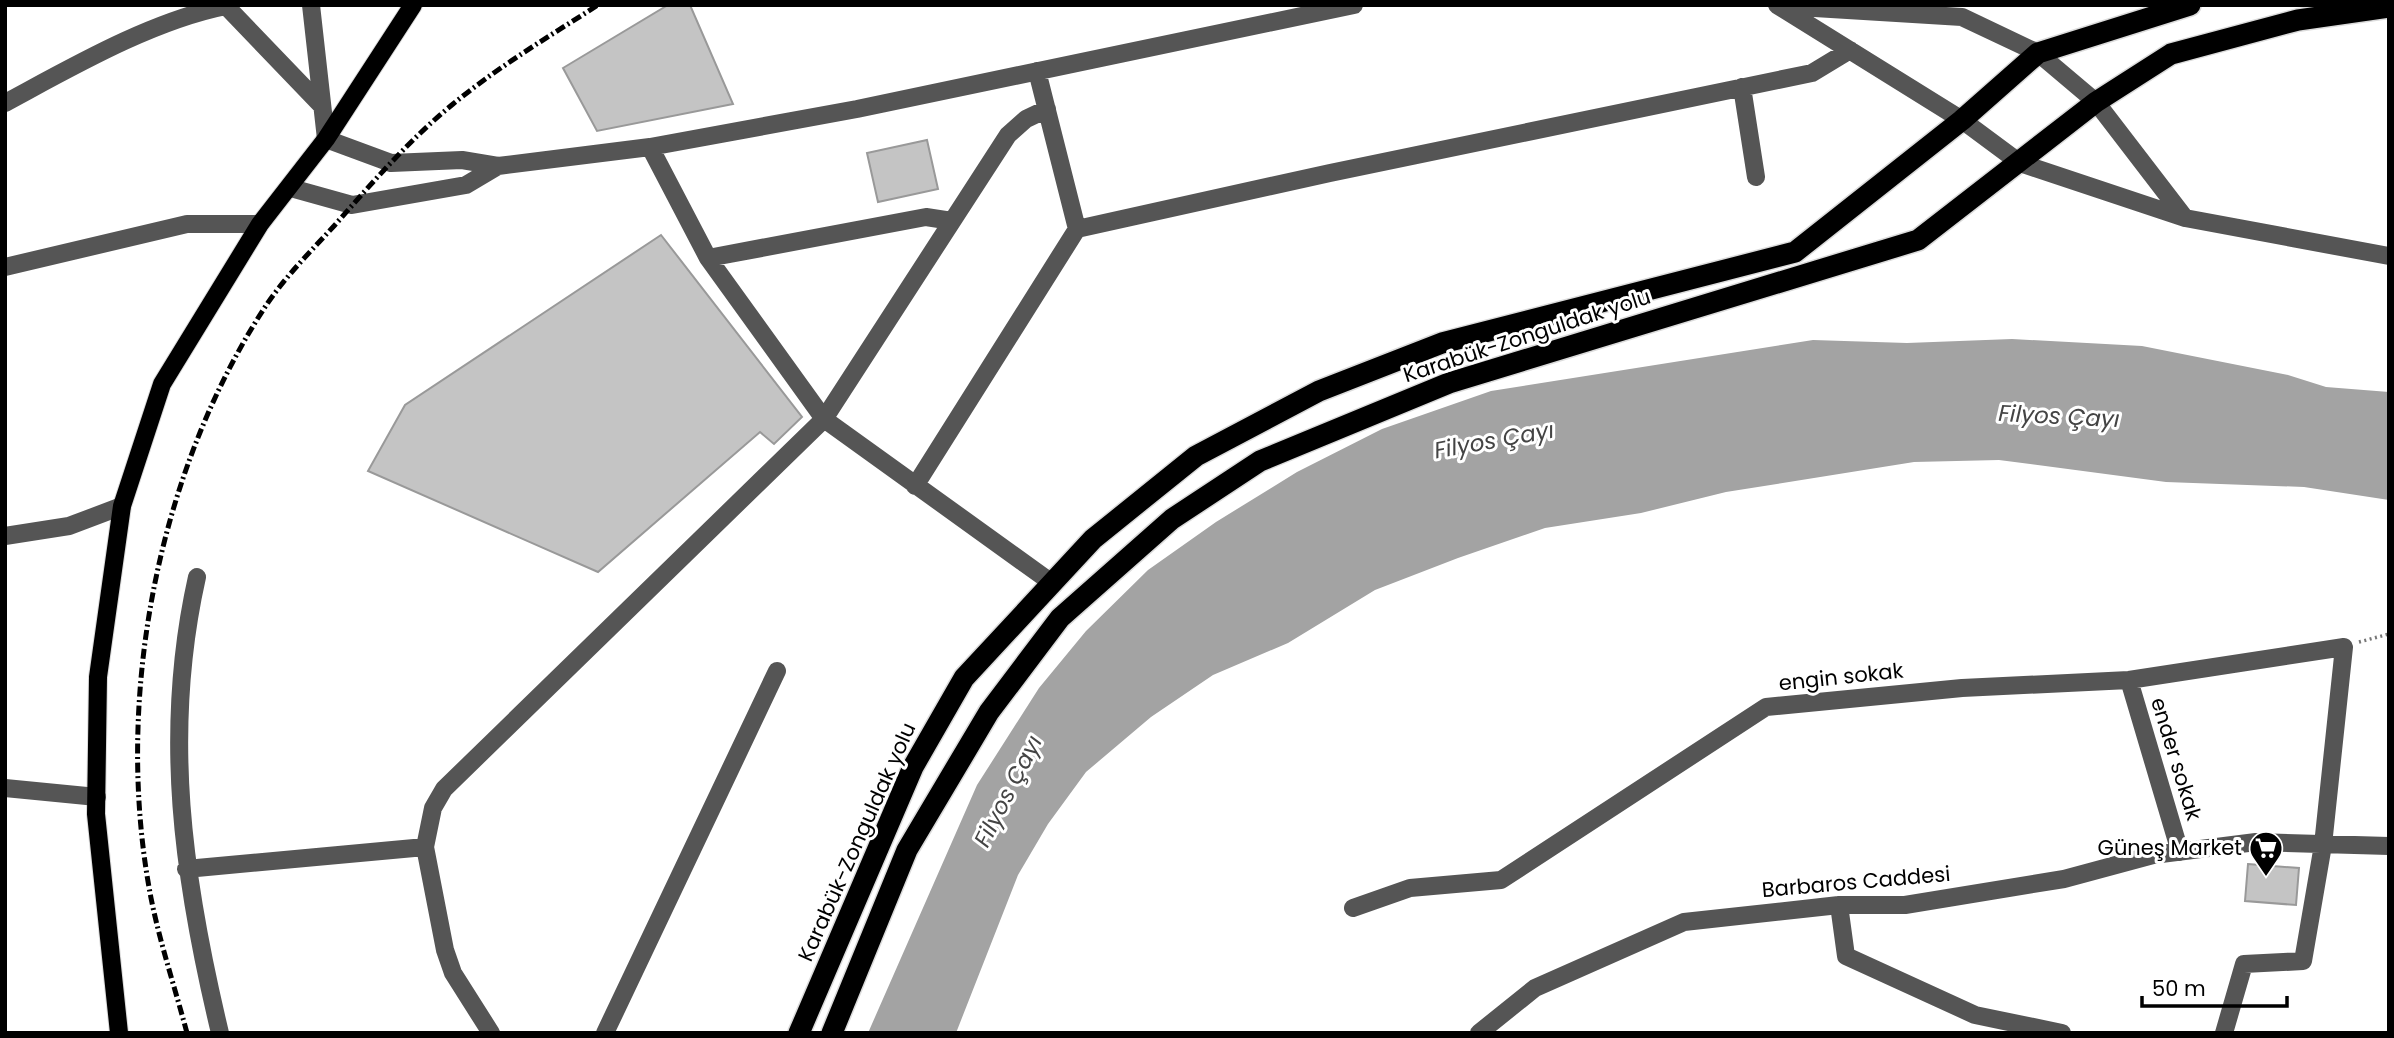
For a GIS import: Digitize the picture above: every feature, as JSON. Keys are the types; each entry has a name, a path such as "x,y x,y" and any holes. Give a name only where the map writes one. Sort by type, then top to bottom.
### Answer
{"highway":[{"name":"Karabük-Zonguldak yolu","path":"799,1033 913,766 964,678 1093,539 1196,457 1319,391 1442,343 1795,252 1962,120 2038,53 2190,5"},
{"name":"Karabük-Zonguldak yolu","path":"832,1033 907,850 989,712 1060,618 1172,519 1260,461 1449,383 1918,240 2095,102 2171,54 2298,20 2389,7"}],"main road":[{"path":"120,1033 97,797 98,677 122,506 162,384 260,225 326,139 413,5"}],"street":[{"path":"310,5 326,139 391,163 462,160 498,166 650,147 857,109 1354,5"},
{"path":"5,103 95,55 206,10 226,6 322,106"},
{"path":"1778,6 1962,17 2038,53 2095,102 2185,218"},
{"path":"1778,6 1962,120 2020,163 2185,218 2389,256"},
{"path":"915,486 1077,229 1812,73 1850,51"},
{"path":"1037,71 1077,229"},
{"path":"1742,87 1756,177"},
{"path":"491,1033 453,973 445,950 425,847 433,808 444,789 824,419 1008,135 1026,118 1047,109"},
{"path":"650,147 708,258 824,419 1052,583"},
{"path":"291,188 352,205 466,185 498,166"},
{"path":"708,258 926,217 952,221"},
{"path":"5,267 187,224 260,225"},
{"path":"5,536 68,526 122,506"},
{"path":"197,576 185,640 179,706 186,869 197,937 220,1033"},
{"path":"2224,1033 2244,964 2303,961 2323,845 2344,648"},
{"name":"engin sokak","path":"1353,908 1410,888 1501,880 1766,708 1962,688 2129,680 2344,648"},
{"path":"606,1033 777,671"},
{"name":"ender sokak","path":"2129,680 2180,852"},
{"path":"5,789 97,797"},
{"name":"Barbaros Caddesi","path":"1479,1033 1535,988 1684,922 1839,905 1905,905 2064,878 2153,855 2256,842 2389,846"},
{"path":"186,869 425,847"},
{"path":"1839,905 1846,956 1975,1015 2062,1033"}],"path":[{"path":"2344,648 2389,634"}],"water":[{"name":"Filyos Çayı","path":"2012,339 2142,346 2288,375 2326,387 2389,392 2389,500 2304,487 2166,482 1999,460 1914,462 1726,492 1641,513 1545,528 1458,558 1375,590 1288,643 1213,675 1151,717 1086,772 1048,824 1018,875 956,1033 868,1033 977,785 1039,688 1086,631 1148,570 1216,522 1297,472 1382,429 1491,391 1813,340 1907,343"}],"building":[{"path":"668,5 690,5 733,104 597,131 563,68"},
{"path":"927,140 938,189 878,202 867,153"},
{"path":"661,235 802,417 774,444 760,432 598,572 368,471 405,405"},
{"path":"2248,864 2299,868 2296,905 2245,901"}],"railway":[{"path":"187,1033 151,898 141,823 138,746 142,668 154,590 172,514 197,440 229,369 267,304 290,274 376,178 421,132 470,90 598,5"}],"place":[{"name":"Güneş Market","path":"2266,878"}]}
